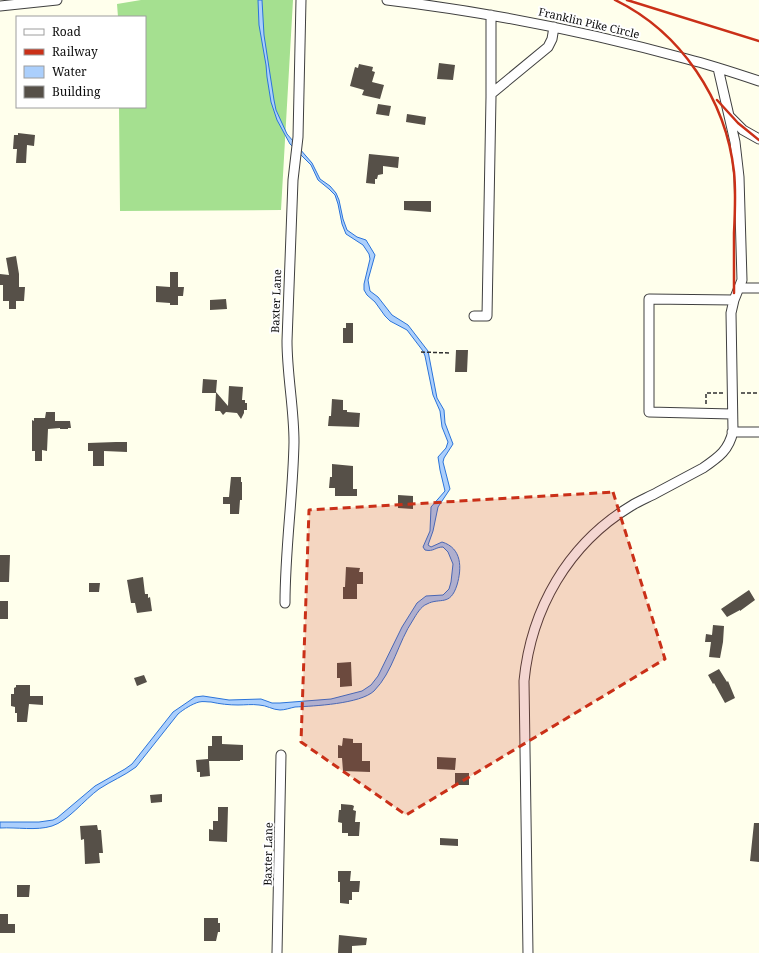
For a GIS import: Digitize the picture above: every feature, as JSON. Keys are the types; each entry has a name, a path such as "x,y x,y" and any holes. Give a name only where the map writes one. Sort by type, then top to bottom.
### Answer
{"street":[{"path":"0,6 57,0"},
{"name":"Baxter Lane","path":"285,604 287,549 292,500 294,442 287,341 293,180 298,144 301,0"},
{"name":"Franklin Pike Circle","path":"387,0 491,15 554,27 687,59 759,81"},
{"path":"474,316 487,316 491,15"},
{"path":"491,94 548,47 551,42 554,27"},
{"path":"528,953 524,681 528,649 540,610 559,575 596,532 631,506 703,468 714,460 728,447 732,432 731,313 734,300 742,280 739,177 736,142 718,68"},
{"path":"730,117 743,130 759,139"},
{"path":"740,288 759,288"},
{"path":"732,414 649,412 649,299 734,300"},
{"path":"732,432 759,432"},
{"name":"Baxter Lane","path":"277,953 282,755"}],"path":[{"path":"421,352 449,353"}],"highlighted area":[{"path":"613,492 665,659 406,815 301,742 309,510"}],"green space":[{"path":"141,0 293,0 281,210 120,211 119,108 146,108 146,16 118,16 117,4"}],"water":[{"path":"258,0 262,0 264,35 276,110 287,134 312,163 320,179 330,186 336,193 347,230 357,237 366,240 375,255 368,280 370,291 378,297 392,315 408,325 428,351 437,398 444,410 445,423 453,444 443,462 450,489 438,507 433,531 428,545 431,547 442,542 449,545 453,549 459,559 459,579 454,592 448,599 427,604 419,611 403,638 386,675 374,691 367,695 348,702 295,707 280,710 256,705 231,705 211,702 196,703 178,714 136,767 99,789 64,820 52,826 33,829 0,828 0,822 39,822 57,818 95,786 132,764 173,712 195,697 203,696 229,700 261,699 272,703 280,703 331,699 362,691 371,685 378,676 402,627 417,603 426,596 443,595 449,589 453,564 448,552 443,547 433,550 425,550 423,547 430,531 431,507 445,491 438,457 446,448 448,442 442,427 440,411 433,395 425,356 423,351 407,330 390,321 375,302 367,295 364,290 364,284 370,259 369,254 363,245 346,234 335,195 318,180 311,165 290,144 277,120 271,102 267,77 259,25"}],"building":[{"path":"439,63 455,65 453,80 437,79"},
{"path":"359,64 373,67 372,71 375,72 372,82 384,85 380,99 362,95 364,90 350,86 355,67 358,68"},
{"path":"378,104 391,106 389,116 376,114"},
{"path":"407,114 426,117 425,125 406,122"},
{"path":"18,133 35,135 34,146 27,145 26,163 16,163 17,149 13,149 14,135 18,135"},
{"path":"369,154 399,157 398,168 383,166 383,174 378,175 377,179 375,179 375,184 366,183"},
{"path":"404,201 431,201 431,212 404,210"},
{"path":"16,256 19,274 19,287 25,287 24,301 16,301 16,309 9,309 9,301 3,301 3,285 0,285 0,274 9,275 6,258"},
{"path":"170,272 178,272 178,287 184,287 183,296 178,296 178,305 156,302 156,286 170,287"},
{"path":"226,299 227,309 210,310 210,300"},
{"path":"346,323 353,323 353,343 343,343 343,328 346,328"},
{"path":"456,350 468,350 467,372 455,372"},
{"path":"203,379 217,380 216,392 228,406 229,386 243,387 242,400 245,400 245,403 247,403 247,410 244,410 241,419 237,413 226,412 223,415 220,411 215,411 216,393 202,393"},
{"path":"332,399 343,400 343,410 347,410 347,412 360,413 359,427 328,426 329,416 331,416"},
{"path":"46,412 55,412 55,421 70,421 71,428 48,429 47,451 42,450 42,461 35,461 35,451 32,451 32,420 34,421 34,418 45,418"},
{"path":"127,442 127,452 104,451 104,466 93,466 93,451 88,451 88,443"},
{"path":"332,464 353,466 353,489 357,489 357,496 335,496 335,488 329,488 330,477 332,477"},
{"path":"231,477 241,477 242,500 240,500 239,514 230,514 230,504 223,504 223,497 229,497"},
{"path":"398,495 413,496 413,509 398,508"},
{"path":"0,555 10,555 9,582 0,582"},
{"path":"346,567 360,568 359,572 363,572 363,584 357,584 357,599 343,599"},
{"path":"143,577 145,594 148,594 148,598 150,597 152,611 137,613 135,603 131,603 127,580"},
{"path":"89,583 100,583 99,592 89,592"},
{"path":"749,590 755,600 740,611 727,617 721,609"},
{"path":"0,601 8,601 8,619 0,619"},
{"path":"713,625 724,626 720,658 709,657 711,642 705,642 706,634 712,635"},
{"path":"351,662 352,686 340,687 340,678 337,678 337,663"},
{"path":"719,669 727,682 728,681 735,698 725,703 708,675"},
{"path":"144,675 147,682 137,686 134,678"},
{"path":"16,685 30,685 30,696 43,696 43,705 29,704 27,722 17,722 15,707 11,706 11,694 14,694 14,688"},
{"path":"212,736 222,736 222,744 243,745 243,760 209,761 210,776 200,777 200,772 197,772 196,760 208,759 208,746 212,746"},
{"path":"343,738 353,739 353,743 362,743 362,761 370,761 370,772 343,771 342,758 338,758 338,745 342,746"},
{"path":"437,757 456,758 455,770 437,769"},
{"path":"455,773 469,773 469,785 455,785"},
{"path":"162,794 162,802 151,803 150,795"},
{"path":"341,804 354,806 353,810 356,811 355,822 360,822 359,836 348,836 348,833 342,833 342,823 338,822"},
{"path":"218,807 228,807 227,842 209,841 209,829 213,830 213,821 218,821"},
{"path":"754,823 759,823 759,862 750,861"},
{"path":"97,825 98,830 101,830 103,853 99,853 100,863 85,864 84,839 81,840 80,826"},
{"path":"440,838 458,839 458,846 440,845"},
{"path":"338,871 351,871 350,881 360,881 359,892 352,892 352,900 349,900 349,904 340,903 340,882 338,882"},
{"path":"17,885 30,885 29,897 17,897"},
{"path":"0,914 8,914 8,924 15,924 15,933 0,933"},
{"path":"204,918 218,918 218,923 220,923 220,932 218,932 216,941 204,941"},
{"path":"339,935 367,938 366,945 352,946 352,953 338,953"}],"railway":[{"path":"615,0 639,14 660,30 680,50 696,71 710,94 721,119 729,145 735,180 734,293"},
{"path":"627,0 759,41"},
{"path":"717,100 738,123 759,140"}]}
